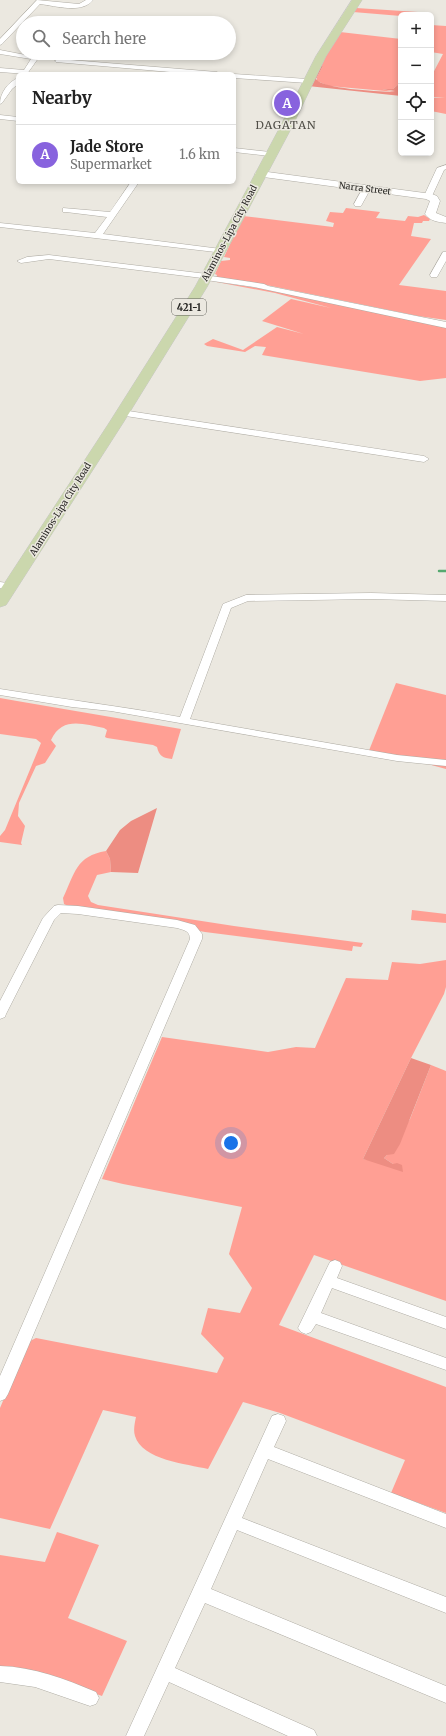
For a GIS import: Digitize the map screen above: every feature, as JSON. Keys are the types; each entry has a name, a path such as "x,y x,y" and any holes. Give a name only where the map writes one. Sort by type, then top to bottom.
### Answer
{"main road":[{"name":"Alaminos-Lipa City Road","path":"0,602 5,586 122,413 207,277 270,154 286,127 307,81 356,0"}],"street":[{"path":"26,16 40,1 79,6 86,4 90,0"},
{"path":"0,42 16,26"},
{"path":"0,52 16,55"},
{"path":"26,72 34,60"},
{"path":"58,61 88,66 141,67 195,72"},
{"path":"138,72 141,67"},
{"path":"0,70 17,72"},
{"path":"236,76 307,81"},
{"path":"0,102 9,88 16,82"},
{"path":"0,117 16,119"},
{"path":"236,150 270,154"},
{"path":"446,166 442,168 428,196 433,198 435,201 430,214 436,218 446,220"},
{"name":"Narra Street","path":"260,174 428,196"},
{"path":"97,236 134,184"},
{"path":"358,204 367,188"},
{"path":"66,210 112,215"},
{"path":"0,225 221,251"},
{"path":"434,275 446,254"},
{"path":"21,261 32,258 49,257 207,277 413,317 446,325"},
{"path":"413,317 446,321"},
{"path":"122,413 424,459"},
{"path":"184,721 227,606 236,601 246,598 364,596 446,598"},
{"path":"0,692 72,704 111,708 389,757 446,763"},
{"path":"0,1014 49,918 58,909 78,910 177,924 191,928 196,934 196,939 0,1394"},
{"path":"335,1266 309,1322 446,1364"},
{"path":"328,1281 446,1323"},
{"path":"134,1736 165,1672 264,1450 278,1422"},
{"path":"264,1450 446,1521"},
{"path":"232,1521 446,1605"},
{"path":"201,1593 446,1695"},
{"path":"165,1672 308,1736"},
{"path":"0,1674 26,1675 42,1679 90,1698"}],"shaded area":[{"path":"356,8 418,12 398,12 398,16 353,12"},
{"path":"434,25 446,26 446,114 434,112 434,98 445,98 434,97 434,71 443,54 434,52"},
{"path":"340,32 398,39 398,85 393,89 382,89 396,92 329,86 317,81 317,77 323,66 319,66"},
{"path":"319,66 323,66 316,79 320,82 350,89 390,92 395,91 381,89 393,89 398,85 398,96 308,86"},
{"path":"346,208 380,212 376,218 405,221 408,216 418,217 424,215 430,219 429,221 423,221 422,223 414,223 411,236 431,239 399,285 446,291 446,320 418,316 252,282 216,278 217,275 215,274 221,261 230,260 230,258 224,257 243,216 333,227 334,223 326,221 330,212 343,213"},
{"path":"211,281 258,288 446,326 446,378 420,381 262,355 266,347 255,346 245,352 207,346 204,344 213,339 243,350 277,327 304,334 262,321 291,299 331,308 275,293"},
{"path":"396,683 446,695 446,769 413,760 368,753"},
{"path":"0,698 181,729 172,759 162,756 157,747 153,745 107,738 105,737 107,730 104,728 81,724 61,727 51,740 56,746 45,763 36,766 19,803 18,816 25,826 21,843 22,845 0,842 0,836 5,830 41,743 36,739 0,734"},
{"path":"157,808 138,873 111,872 110,859 106,851 120,830 131,821"},
{"path":"106,851 110,859 111,872 97,875 88,896 91,902 98,905 234,926 363,943 361,947 353,946 352,951 205,932 64,904 63,898 74,873 82,861 96,853"},
{"path":"412,910 446,914 446,923 411,920"},
{"path":"446,960 446,987 444,994 411,1058 363,1159 393,1164 384,1158 410,1119 431,1065 446,1071 446,1301 314,1255 279,1325 446,1387 446,1513 391,1493 405,1460 280,1413 243,1402 208,1469 166,1460 146,1451 139,1444 134,1434 136,1417 103,1410 50,1529 0,1518 0,1408 28,1342 36,1338 217,1373 224,1358 201,1334 208,1308 240,1313 252,1288 229,1254 242,1207 102,1179 162,1037 268,1052 296,1047 315,1048 346,978 388,980 392,962 420,964"},
{"path":"411,1058 431,1065 400,1144 394,1154 387,1155 384,1158 393,1164 397,1163 402,1165 403,1172 363,1159"},
{"path":"57,1532 99,1545 68,1618 127,1641 102,1696 64,1682 0,1671 0,1555 45,1562"}],"waterway":[{"path":"439,571 446,571"}],"place":[{"name":"Jade Store","path":"287,103"}],"district":[{"name":"DAGATAN","path":"286,125"}]}
